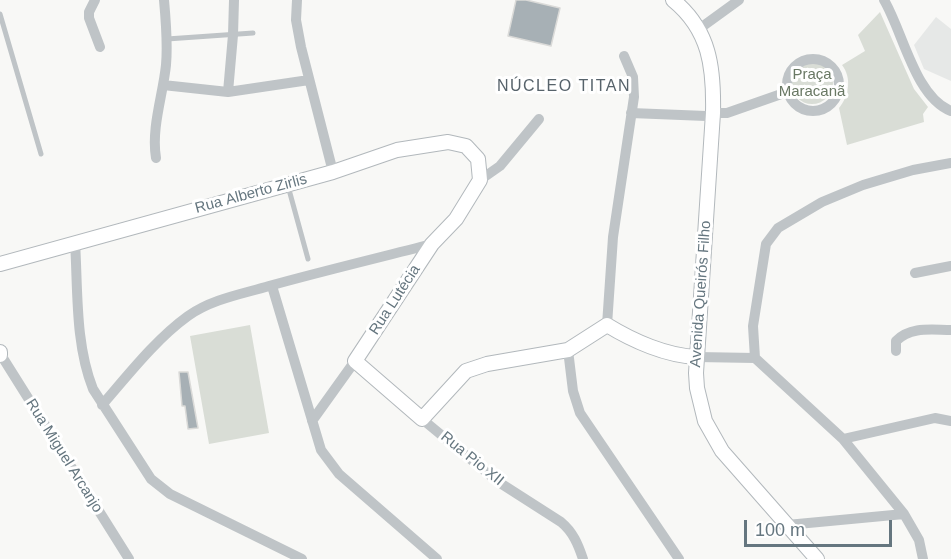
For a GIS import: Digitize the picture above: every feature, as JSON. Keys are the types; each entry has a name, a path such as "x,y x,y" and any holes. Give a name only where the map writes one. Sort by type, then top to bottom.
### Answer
{"street":[{"path":"95,0 89,12 89,18 100,46"},
{"path":"156,158 155,140 167,39 164,0"},
{"path":"228,92 234,0"},
{"path":"297,0 296,20 333,172"},
{"name":"Avenida Queirós Filho","path":"673,0 689,14 699,29 706,45 711,67 713,113 696,381 700,406 722,451 813,558"},
{"path":"699,29 739,0"},
{"path":"884,0 923,86 936,102 951,111"},
{"path":"607,325 613,237 634,98 633,76 624,56"},
{"path":"807,58 825,61 837,73 839,90 830,105 814,111 797,106 787,92 786,83 792,67 807,58"},
{"path":"163,85 228,92 309,80"},
{"path":"631,113 706,116 713,113 727,113 787,92"},
{"path":"480,180 500,166 539,119"},
{"name":"Rua Alberto Zirlis","path":"0,264 333,172 397,150 448,142 466,146 478,159 480,180"},
{"path":"755,358 753,326 766,244 778,228 822,202 863,185 913,170 951,163"},
{"name":"Rua Lutécia","path":"312,421 355,361 432,244 456,219 480,180"},
{"path":"75,242 82,347 87,375 102,405 151,479 163,490 302,559"},
{"path":"102,405 144,357 188,316 217,301 432,244"},
{"path":"915,273 951,267"},
{"path":"272,286 321,450 339,474 436,559"},
{"path":"607,325 618,332 660,349 687,357 755,358 843,440 904,514 919,540 923,559"},
{"path":"422,419 466,371 487,364 568,350 607,325"},
{"path":"896,351 896,340 907,333 920,329 951,330"},
{"path":"568,350 573,392 580,413 680,559"},
{"name":"Rua Miguel Arcanjo","path":"0,354 129,559"},
{"name":"Rua Pio XII","path":"355,361 497,481 561,522 575,538 584,559"},
{"path":"843,440 935,418 951,422"},
{"path":"787,525 904,514"}],"lane":[{"path":"0,14 41,154"},
{"path":"167,39 253,33"},
{"path":"287,184 308,259"}],"shaded area":[{"path":"936,17 951,29 951,81 924,69 914,45"}],"green space":[{"path":"880,12 914,89 928,107 923,114 924,122 847,145 839,108 848,87 847,76 842,65 865,51 858,35"},
{"name":"Praça Maracanã","path":"812,62 827,68 833,83 827,98 812,104 797,98 791,83 797,68"},
{"path":"250,325 269,433 209,444 190,336"}],"building":[{"path":"516,0 560,8 551,46 508,36"},
{"path":"179,372 188,372 198,428 188,429 185,406 182,406"}],"district":[{"name":"NÚCLEO TITAN","path":"564,87"}]}
